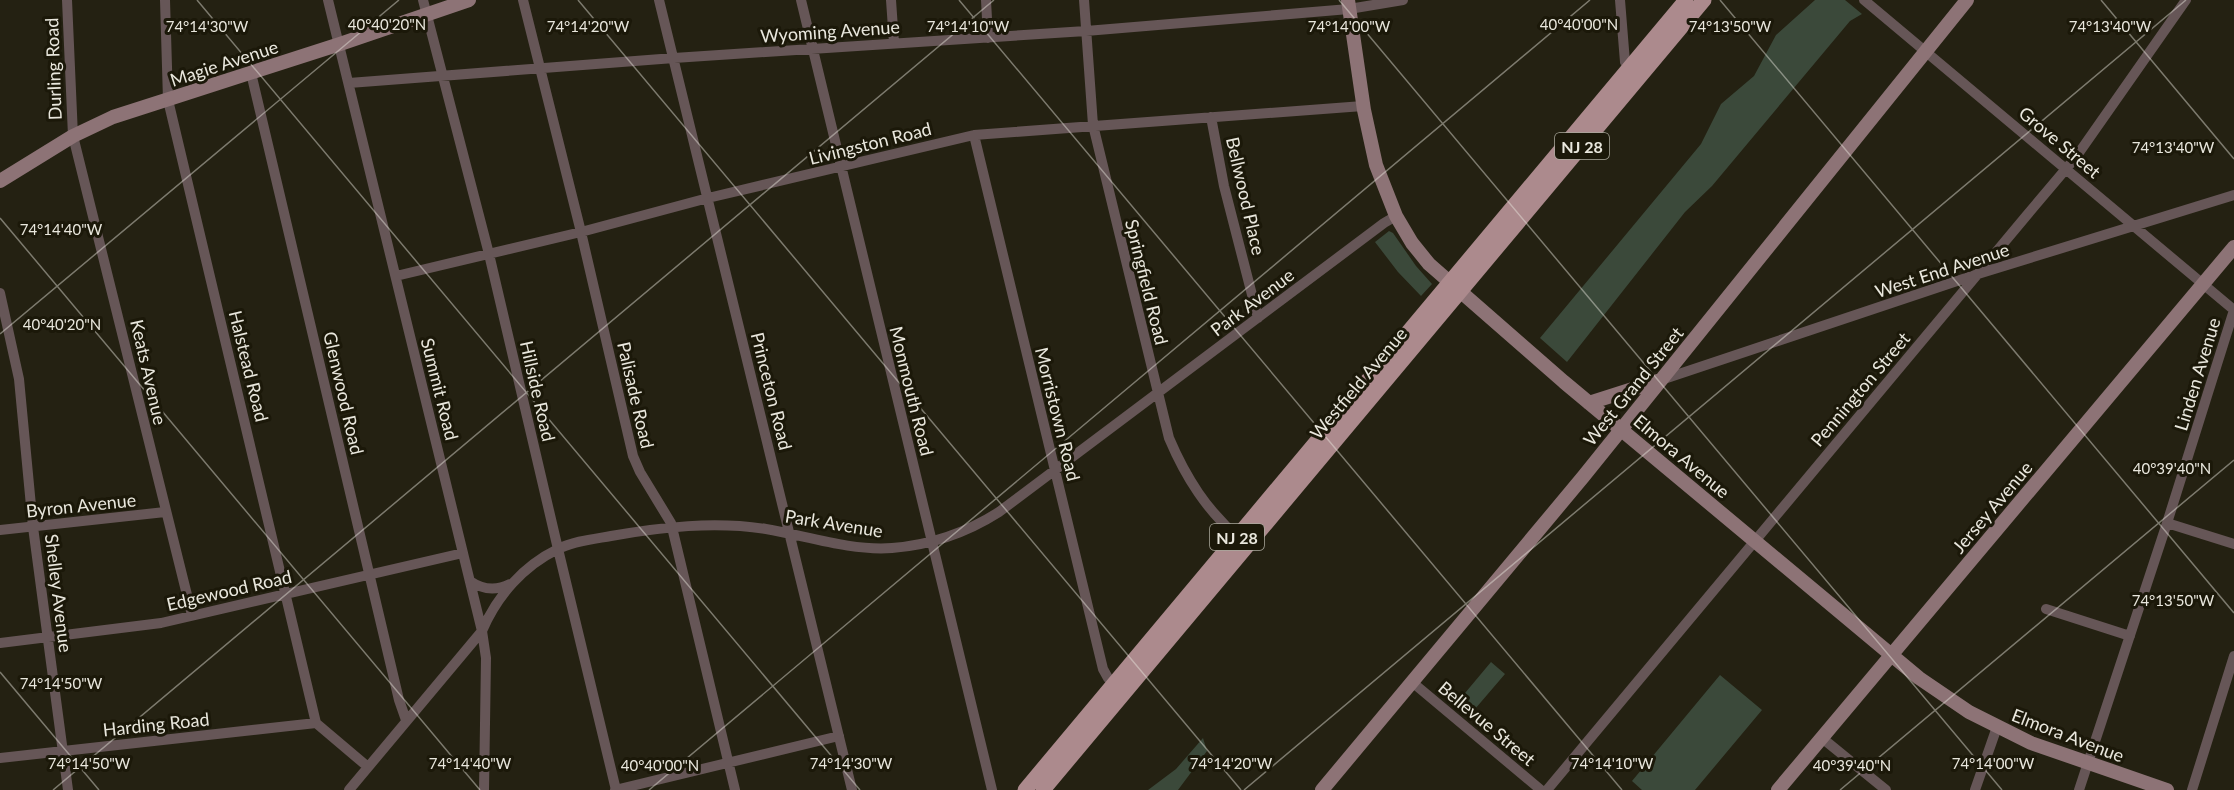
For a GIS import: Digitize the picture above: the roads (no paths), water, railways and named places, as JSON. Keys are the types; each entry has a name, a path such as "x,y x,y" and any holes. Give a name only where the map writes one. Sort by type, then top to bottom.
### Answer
{"main road":[{"name":"Westfield Avenue","path":"1634,73 1686,0"},
{"name":"Westfield Avenue","path":"1025,790 1120,687 1634,73 1704,0"},
{"name":"Westfield Avenue","path":"1043,790 1120,687"}],"street":[{"name":"Durling Road","path":"67,0 73,136"},
{"name":"Halstead Road","path":"165,0 168,100 316,723"},
{"name":"Summit Road","path":"328,0 482,631 486,658 484,790"},
{"name":"Magie Avenue","path":"0,181 73,136 113,117 340,44 425,7 469,0"},
{"name":"Palisade Road","path":"523,0 581,232 633,456 640,472 666,512 672,527 735,790"},
{"name":"Princeton Road","path":"659,0 852,790"},
{"name":"Monmouth Road","path":"801,0 992,790"},
{"path":"891,0 894,44"},
{"path":"986,0 988,38"},
{"name":"Springfield Road","path":"1084,0 1092,125 1169,438 1183,469 1214,514 1242,541"},
{"name":"Wyoming Avenue","path":"349,83 674,58 1086,31 1402,0"},
{"path":"1620,0 1624,59 1634,73"},
{"name":"Grove Street","path":"1864,0 2234,310"},
{"name":"West Grand Street","path":"1322,790 1622,430 1967,0"},
{"name":"Pennington Street","path":"1547,790 2067,169 2186,0"},
{"name":"Elmora Avenue","path":"1348,4 1363,106 1376,165 1396,216 1418,251 1454,288 1919,678 1997,727 2031,743 2167,790"},
{"name":"Hillside Road","path":"425,7 489,254 616,790"},
{"name":"Glenwood Road","path":"251,73 399,700 406,720"},
{"name":"Livingston Road","path":"396,276 581,232 708,198 975,135 1363,106"},
{"name":"Bellwood Place","path":"1211,117 1224,186 1258,318"},
{"name":"Morristown Road","path":"975,135 1103,669 1105,675 1120,687"},
{"name":"Keats Avenue","path":"73,136 192,615"},
{"name":"West End Avenue","path":"1661,380 1978,274 2234,195"},
{"name":"Park Avenue","path":"349,790 482,631 496,603 513,582 527,569 558,549 592,539 672,527 737,526 880,548 932,542 961,533 981,524 1055,471 1396,216"},
{"name":"Jersey Avenue","path":"1778,790 2234,247"},
{"name":"Shelley Avenue","path":"0,293 19,380 33,526 68,790"},
{"name":"Linden Avenue","path":"2079,790 2234,310"},
{"path":"1589,403 1661,380"},
{"name":"Byron Avenue","path":"0,530 165,512"},
{"path":"2167,523 2234,544"},
{"name":"Edgewood Road","path":"0,644 161,623 463,553"},
{"path":"470,581 479,586 494,589 513,582"},
{"path":"2046,609 2130,636"},
{"path":"2192,790 2234,656"},
{"name":"Bellevue Street","path":"1412,682 1541,790"},
{"path":"316,723 368,767"},
{"name":"Harding Road","path":"0,758 316,723"},
{"path":"1975,790 1997,727"},
{"path":"616,790 839,736"},
{"path":"1822,738 1886,790"}]}
